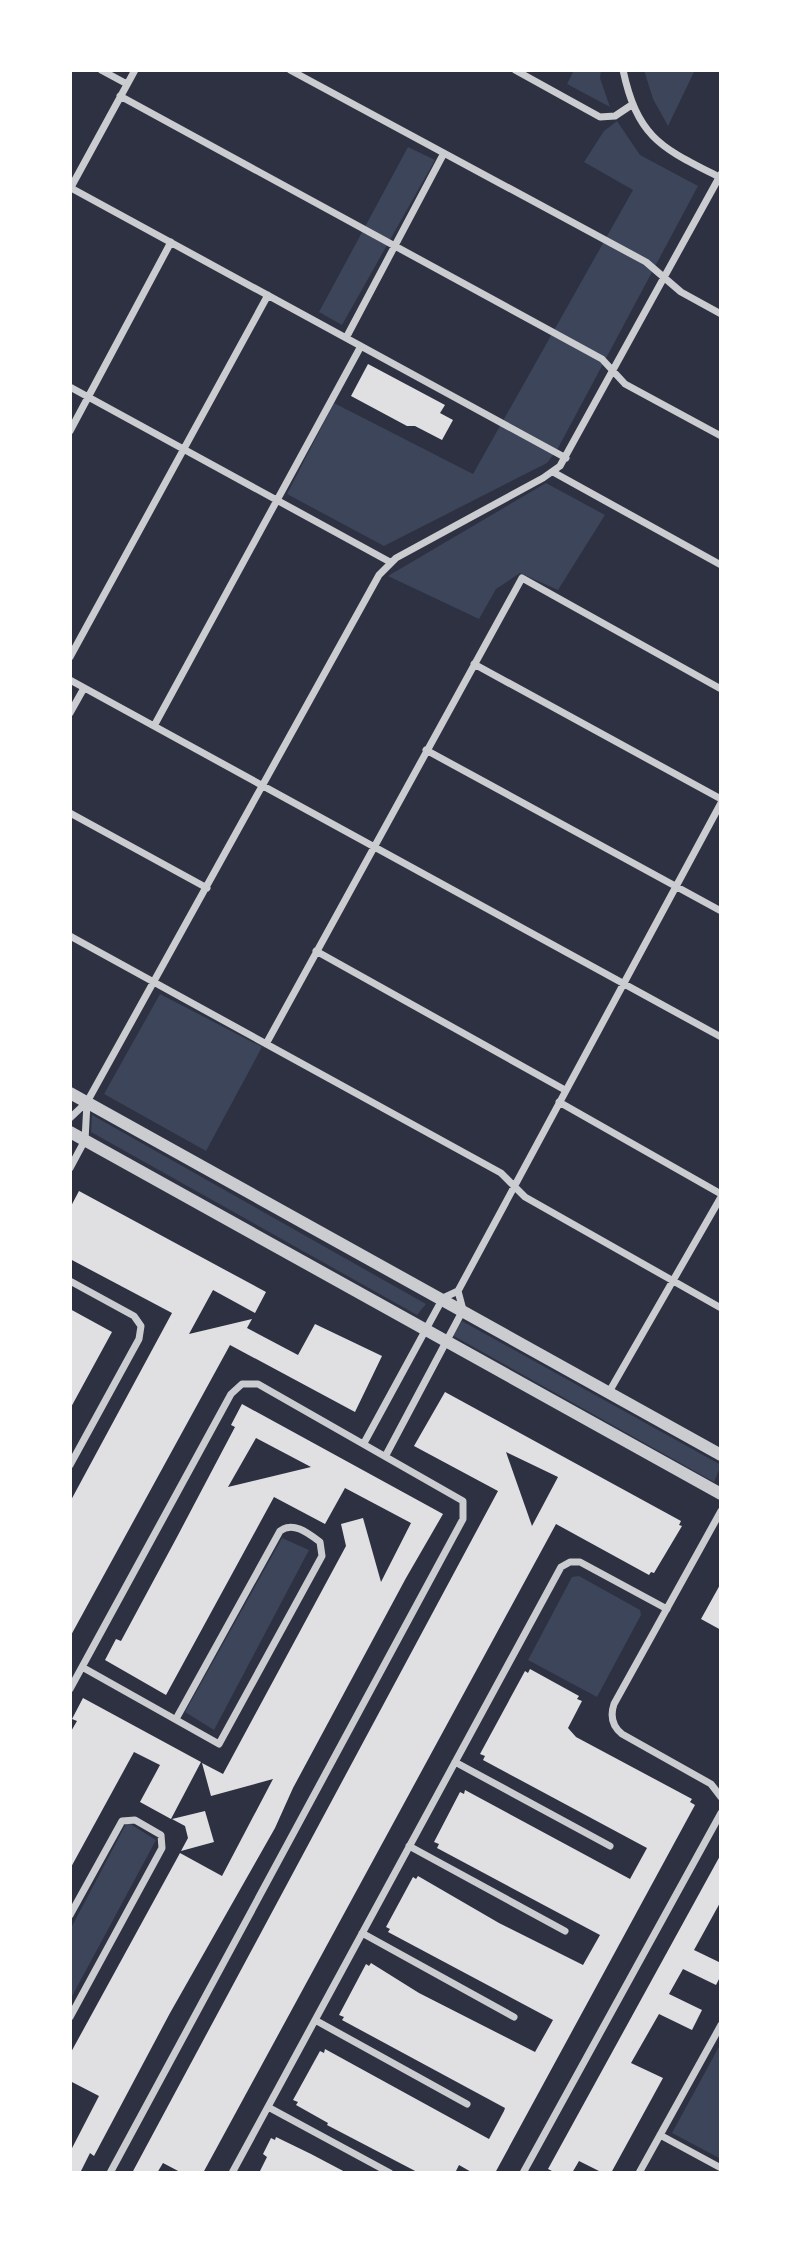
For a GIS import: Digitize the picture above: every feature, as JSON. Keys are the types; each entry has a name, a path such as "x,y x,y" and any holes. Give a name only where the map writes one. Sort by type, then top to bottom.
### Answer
{"street":[{"path":"102,70 127,84"},
{"path":"135,70 73,177 70,188 566,458"},
{"path":"290,70 646,262 681,292 721,314"},
{"path":"515,70 600,117 615,116 633,104"},
{"path":"70,1118 87,1102 379,575 390,562 553,472 566,458 720,177 656,142 633,104 623,70"},
{"path":"120,96 602,359 625,384 721,436"},
{"path":"346,338 444,153"},
{"path":"70,431 171,242"},
{"path":"70,657 268,295"},
{"path":"154,726 361,346"},
{"path":"70,387 390,562"},
{"path":"553,472 721,565"},
{"path":"265,1044 522,578 721,689"},
{"path":"364,1443 443,1298 458,1291 721,801 474,664"},
{"path":"70,680 721,1037"},
{"path":"70,713 84,688"},
{"path":"426,750 721,911"},
{"path":"70,813 207,888"},
{"path":"70,936 501,1172 524,1197 721,1308"},
{"path":"316,951 565,1090"},
{"path":"70,1093 443,1298 721,1455"},
{"path":"70,1168 85,1140 87,1102"},
{"path":"559,1102 721,1195 609,1392"},
{"path":"70,1132 721,1494"},
{"path":"70,1281 134,1316 141,1326 139,1339 70,1465"},
{"path":"386,1455 463,1310 458,1291"},
{"path":"70,1689 230,1394 238,1386 258,1384 459,1496 465,1507 463,1520 110,2173"},
{"path":"721,1511 614,1704 612,1721 622,1734 711,1784 721,1797"},
{"path":"82,1667 219,1744 322,1556 320,1542 296,1527 287,1526 279,1531 176,1719"},
{"path":"232,2173 565,1564 580,1562 667,1609"},
{"path":"455,1762 610,1846"},
{"path":"523,2173 721,1812"},
{"path":"70,1915 122,1821 135,1820 162,1835 162,1849 70,2017"},
{"path":"409,1846 565,1931"},
{"path":"362,1933 514,2017"},
{"path":"315,2020 467,2104"},
{"path":"639,2173 721,2025"},
{"path":"268,2107 390,2173"},
{"path":"660,2135 721,2168"}],"shaded area":[{"path":"574,70 601,70 600,78 610,107 567,84"},
{"path":"644,70 695,70 668,126 653,99"},
{"path":"617,121 640,155 698,186 557,450 547,463 384,546 287,494 334,403 473,474 633,190 584,162 604,131"},
{"path":"408,147 435,160 342,325 319,312"},
{"path":"546,483 605,515 558,590 520,573 496,589 479,619 388,576"},
{"path":"160,994 262,1047 206,1151 104,1094"},
{"path":"92,1115 426,1304 417,1315 91,1132"},
{"path":"462,1321 721,1465 714,1482 452,1335"},
{"path":"282,1538 309,1550 214,1730 185,1712"},
{"path":"579,1576 640,1610 641,1615 597,1697 528,1660 572,1577"},
{"path":"127,1822 156,1840 70,2000 70,1930"},
{"path":"721,2043 721,2159 672,2133"}],"building":[{"path":"368,364 445,405 440,413 453,420 442,440 415,426 407,426 351,396"},
{"path":"79,1191 266,1292 255,1313 213,1290 189,1334 252,1319 247,1328 298,1355 315,1324 382,1356 355,1412 230,1345 70,1637 70,1502 172,1313 70,1259 70,1208"},
{"path":"70,1309 112,1332 70,1409"},
{"path":"445,1392 681,1521 679,1525 682,1526 654,1573 649,1575 556,1524 203,2173 182,2173 163,2163 157,2173 132,2173 498,1491 414,1446","holes":["506,1452 558,1477 532,1526"]},
{"path":"242,1404 443,1514 293,1788 275,1828 170,2013 94,2156 90,2153 80,2173 70,2173 70,2152 99,2096 70,2081 70,2054 180,1853 222,1876 273,1779 211,1796 202,1763 223,1774 346,1546 341,1524 363,1518 381,1582 411,1523 345,1488 325,1524 274,1497 166,1695 105,1660 116,1639 121,1641 177,1537 235,1427 231,1425","holes":["256,1438 311,1467 228,1487"]},
{"path":"721,1583 721,1630 701,1619"},
{"path":"530,1669 579,1696 577,1699 582,1701 568,1728 576,1737 692,1799 690,1802 695,1805 495,2173 473,2173 459,2165 455,2173 419,2173 327,2125 328,2123 296,2105 298,2102 293,2100 320,2051 324,2053 325,2049 489,2139 505,2108 342,2020 344,2017 339,2015 366,1964 369,1966 371,1963 419,1993 535,2052 553,2020 388,1932 390,1929 386,1927 413,1877 416,1879 418,1876 499,1923 583,1965 600,1935 437,1848 439,1844 434,1842 460,1792 464,1794 465,1790 630,1879 647,1848 483,1760 485,1756 480,1754 525,1671 528,1673"},
{"path":"83,1698 201,1762 171,1819 140,1802 160,1765 134,1752 70,1869 70,1733 77,1721 72,1719"},
{"path":"205,1811 214,1842 181,1851 188,1838 185,1826 172,1819"},
{"path":"721,1854 721,1901 694,1950 721,1963 721,1975 716,1985 683,1969 669,1994 702,2010 692,2030 659,2014 631,2063 663,2078 611,2173 603,2173 579,2161 572,2173 556,2173 548,2169"},
{"path":"276,2137 347,2173 259,2173 267,2157 263,2154 271,2138 275,2140"}]}
